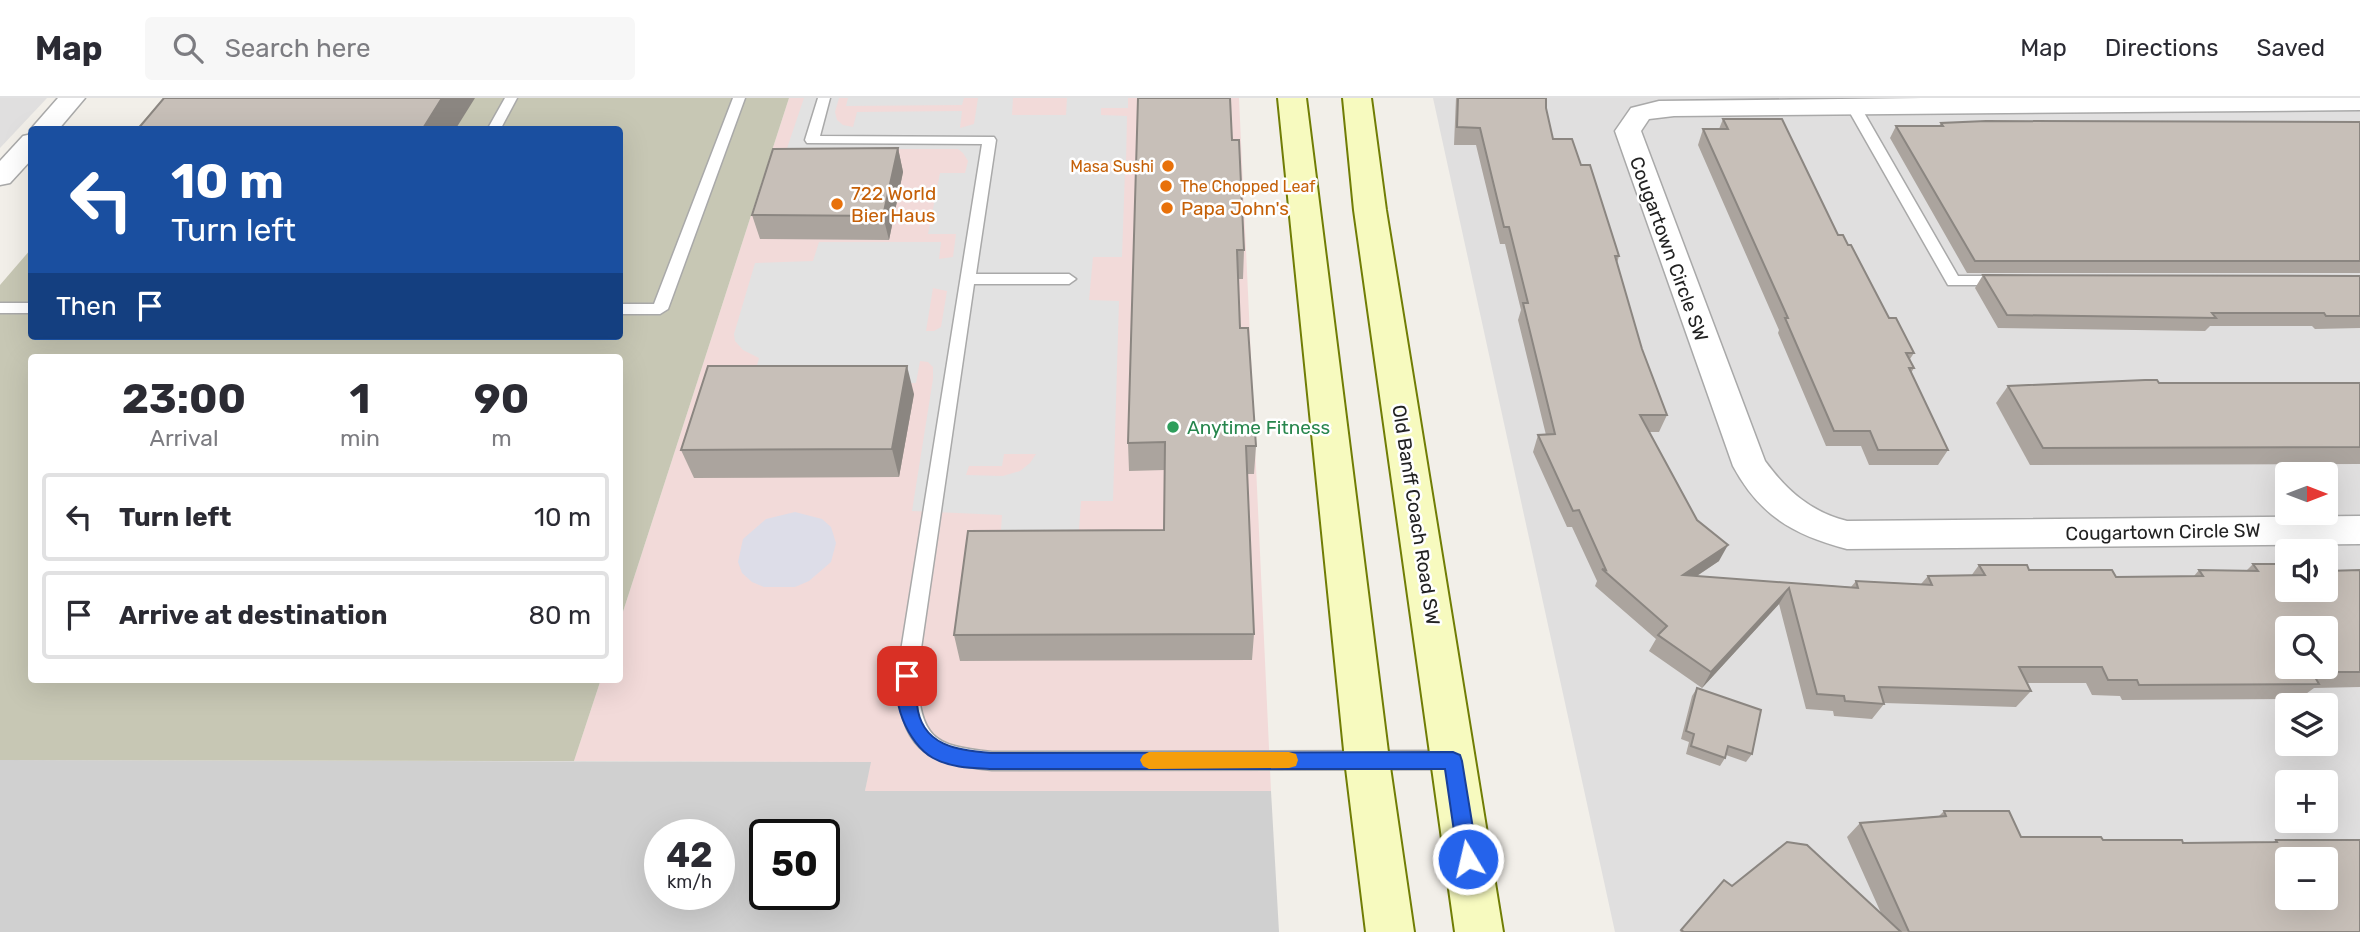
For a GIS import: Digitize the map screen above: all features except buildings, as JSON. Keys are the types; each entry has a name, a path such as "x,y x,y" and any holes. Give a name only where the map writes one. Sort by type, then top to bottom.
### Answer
{"main road":[{"path":"1292,98 1367,760 1390,932"},
{"name":"Old Banff Coach Road SW","path":"1357,98 1479,932"},
{"path":"1362,144 1367,98"}],"street":[{"path":"47,126 72,98"},
{"name":"Cougartown Circle SW","path":"2360,102 1852,104 1674,108 1643,111 1632,119 1628,131 1749,466 1770,496 1793,515 1821,529 1847,535 2360,530"},
{"path":"0,177 28,146"}],"lane":[{"path":"495,126 511,98"},
{"path":"623,309 660,309 739,98"},
{"path":"824,98 812,140 989,140 970,279 907,676 908,707 917,729 929,745 941,753 957,758 992,761 1453,761"},
{"path":"1852,104 1953,281 2021,281"},
{"path":"970,279 1069,279"},
{"path":"0,308 28,308"}],"shaded area":[{"path":"0,98 47,98 0,148"},
{"path":"164,98 789,98 623,612 623,354 28,354 28,683 600,683 574,761 0,760 0,285 28,252 28,340 623,340 623,126 139,126"},
{"path":"789,98 1239,98 1271,791 865,791 870,762 574,761 600,683 623,683 623,612"},
{"path":"804,98 839,98 835,112 837,120 843,125 853,127 857,112 962,111 960,128 974,124 978,98 1013,98 1012,115 1066,115 1067,98 1128,98 1128,108 1101,108 1101,115 1127,116 1126,163 1098,162 1097,165 1098,169 1125,170 1122,257 1093,257 1089,300 1119,301 1113,501 1081,501 1078,543 1000,544 1002,515 912,511 933,379 933,367 928,362 920,361 916,383 752,384 759,358 743,350 735,341 734,334 755,263 813,261 819,242 941,242 939,259 953,257 956,234 928,234 940,173 965,173 968,161 958,149 858,149 781,166","holes":["933,288 947,291 941,327 926,331","1004,454 1036,454 1020,471 1003,476 966,475 969,466 1002,466"]},
{"path":"848,98 964,98 962,105 846,106"},
{"path":"1433,98 2360,98 2360,932 1615,932"},
{"path":"795,512 822,519 831,527 836,543 831,562 809,581 795,587 764,587 752,582 742,573 738,562 743,539 766,519"},
{"path":"0,760 871,762 865,791 1271,791 1279,932 0,932"}],"slow traffic":[{"path":"1149,760 1289,760"}],"place":[{"name":"Masa Sushi","path":"1168,166"},
{"name":"The Chopped Leaf","path":"1166,186"},
{"name":"722 World Bier Haus","path":"837,204"},
{"name":"Papa John's","path":"1167,208"},
{"name":"Anytime Fitness","path":"1173,427"}],"route":[{"path":"907,676 908,707 917,729 929,745 941,753 957,758 992,761 1453,761 1468,859"}]}
